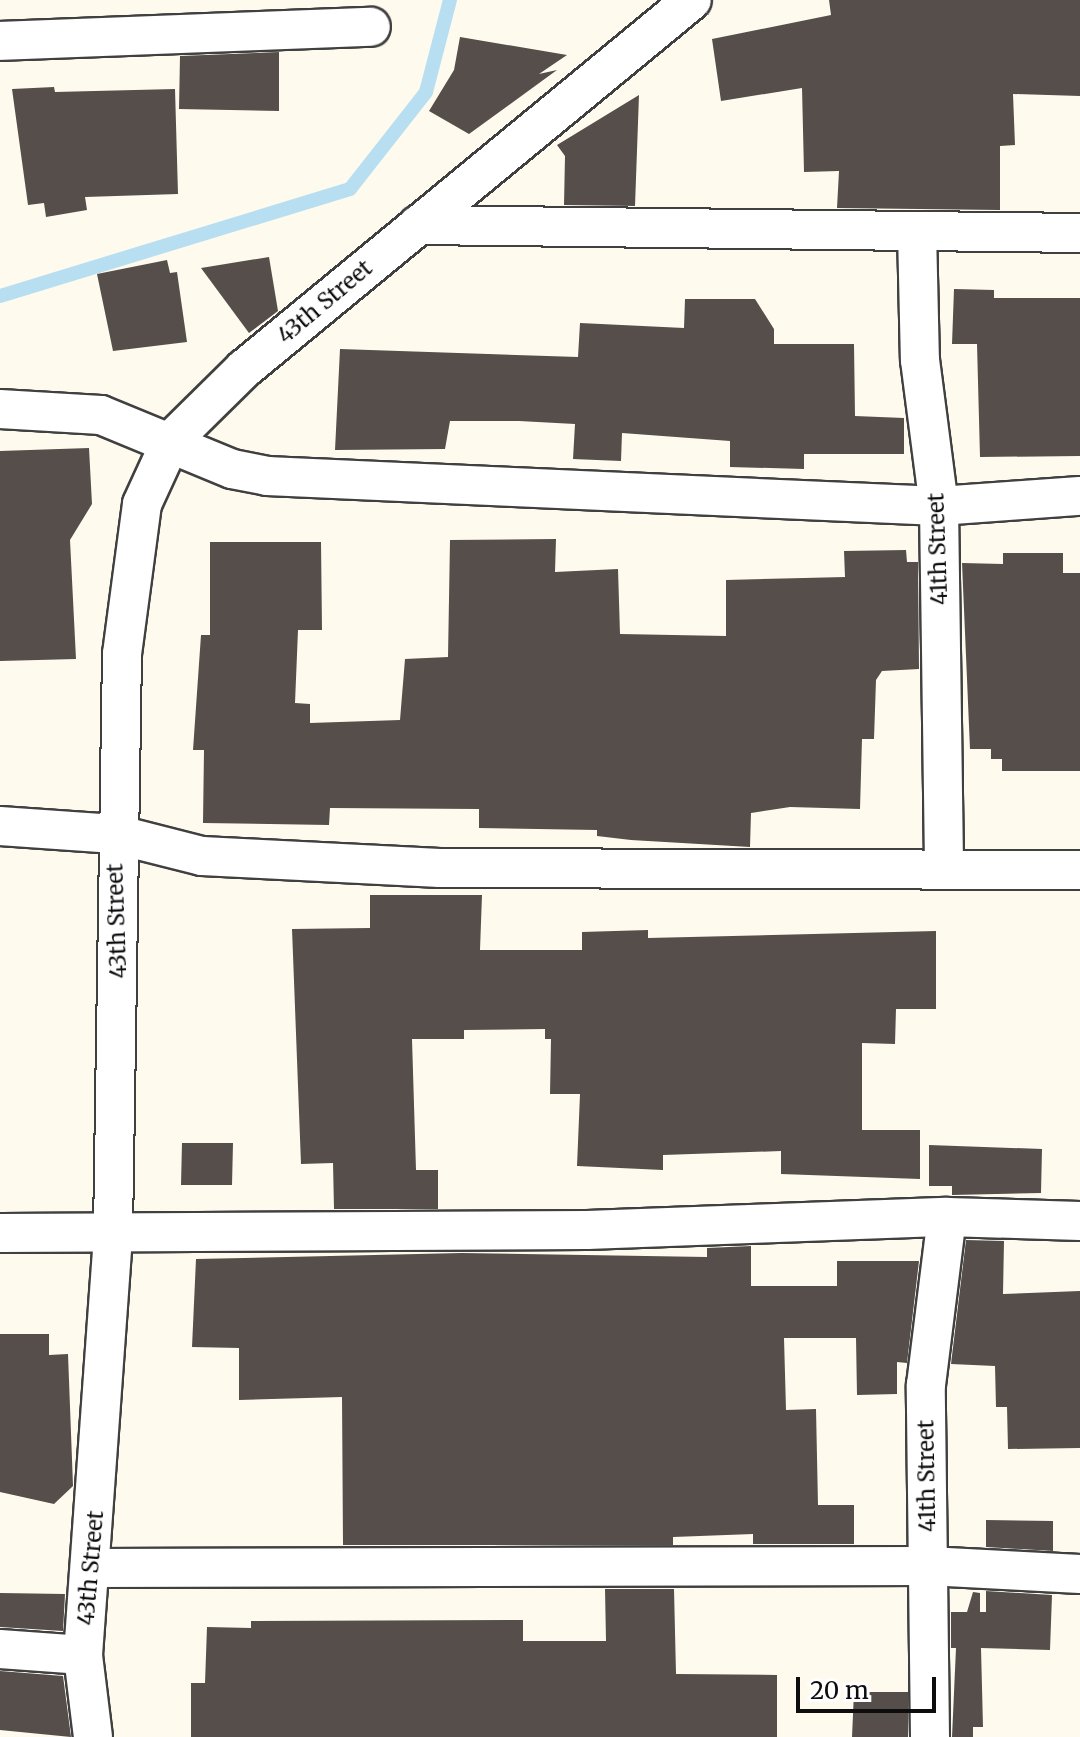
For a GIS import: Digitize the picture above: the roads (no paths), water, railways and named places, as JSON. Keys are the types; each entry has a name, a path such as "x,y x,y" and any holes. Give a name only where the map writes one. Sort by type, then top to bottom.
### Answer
{"street":[{"name":"43th Street","path":"93,1737 83,1655 92,1568 113,1232 121,1022 115,834 122,654 142,504 171,441 244,369 692,0"},
{"path":"0,41 371,27"},
{"path":"418,225 1080,233"},
{"name":"41th Street","path":"917,231 920,360 939,506 944,869"},
{"path":"0,409 101,415 171,441 232,469 267,476 939,506 1080,496"},
{"path":"0,826 115,834 202,856 424,868 1080,870"},
{"path":"0,1233 587,1230 947,1217 1080,1221"},
{"name":"41th Street","path":"930,1737 926,1385 947,1217"},
{"path":"92,1568 928,1566 1080,1574"},
{"path":"0,1649 83,1655"}],"waterway":[{"path":"0,296 350,189 426,92 450,0"}]}
